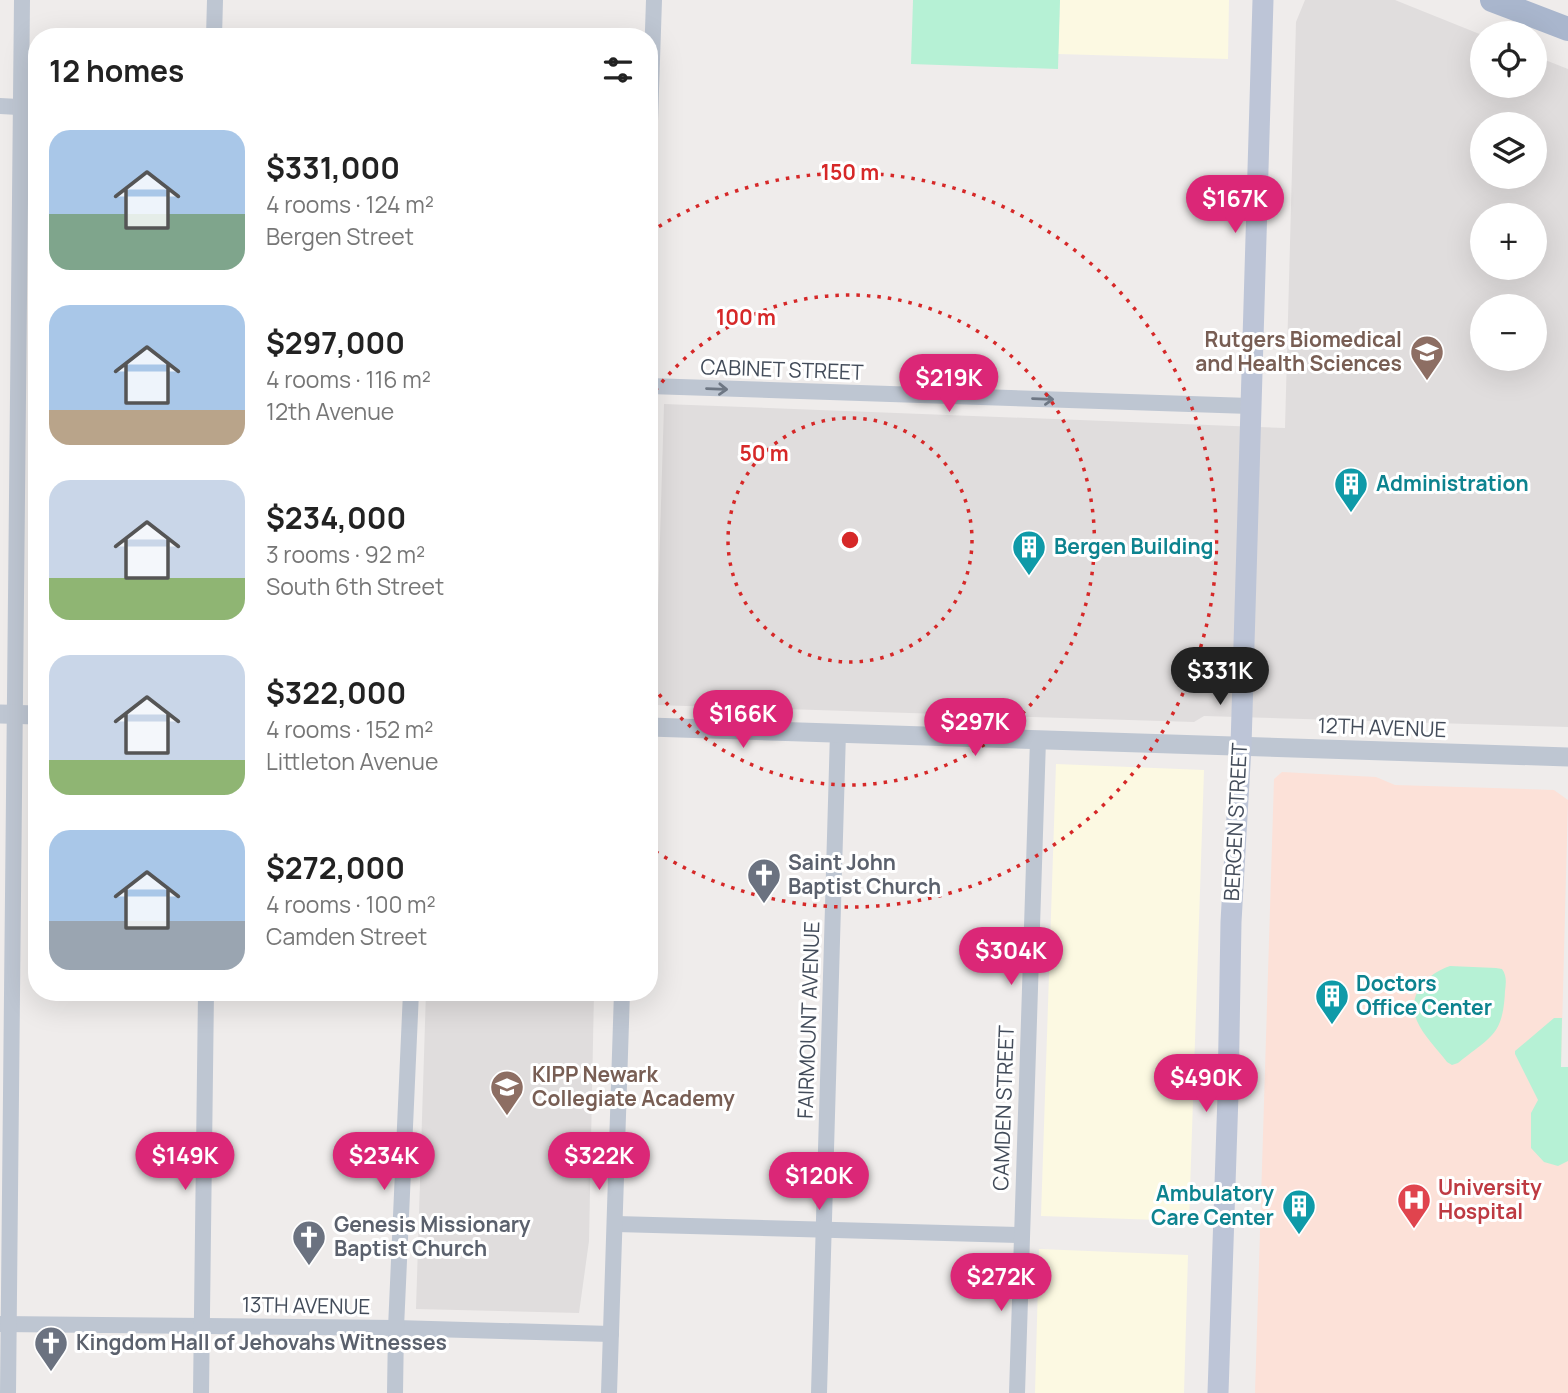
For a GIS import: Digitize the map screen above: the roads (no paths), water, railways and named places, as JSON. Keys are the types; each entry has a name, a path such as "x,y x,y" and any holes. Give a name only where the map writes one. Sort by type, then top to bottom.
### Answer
{"main road":[{"path":"1263,7 1279,0"},
{"path":"1492,0 1568,29"},
{"name":"BERGEN STREET","path":"1218,1393 1228,1108 1231,922 1241,746 1263,7"}],"street":[{"path":"22,0 28,92"},
{"path":"214,28 215,0"},
{"path":"653,28 654,0"},
{"path":"0,106 28,107"},
{"path":"8,1393 4,1324 7,715 28,135"},
{"name":"CABINET STREET","path":"658,386 1250,406"},
{"path":"7,715 28,715"},
{"name":"12TH AVENUE","path":"658,727 1568,757"},
{"name":"FAIRMOUNT AVENUE","path":"818,1393 838,732"},
{"name":"CAMDEN STREET","path":"1017,1393 1038,740"},
{"path":"201,1393 206,1001"},
{"path":"395,1393 411,1001"},
{"path":"609,1393 622,1001"},
{"path":"616,1224 1021,1235"},
{"name":"13TH AVENUE","path":"4,1324 396,1328 611,1334"}],"place":[{"name":"Rutgers Biomedical and Health Sciences","path":"1427,382"},
{"name":"Administration","path":"1351,514"},
{"name":"Bergen Building","path":"1029,577"},
{"name":"Saint John Baptist Church","path":"764,905"},
{"name":"Doctors Office Center","path":"1332,1026"},
{"name":"KIPP Newark Collegiate Academy","path":"507,1117"},
{"name":"University Hospital","path":"1414,1230"},
{"name":"Ambulatory Care Center","path":"1299,1236"},
{"name":"Genesis Missionary Baptist Church","path":"309,1267"},
{"name":"Kingdom Hall of Jehovahs Witnesses","path":"51,1373"}]}
